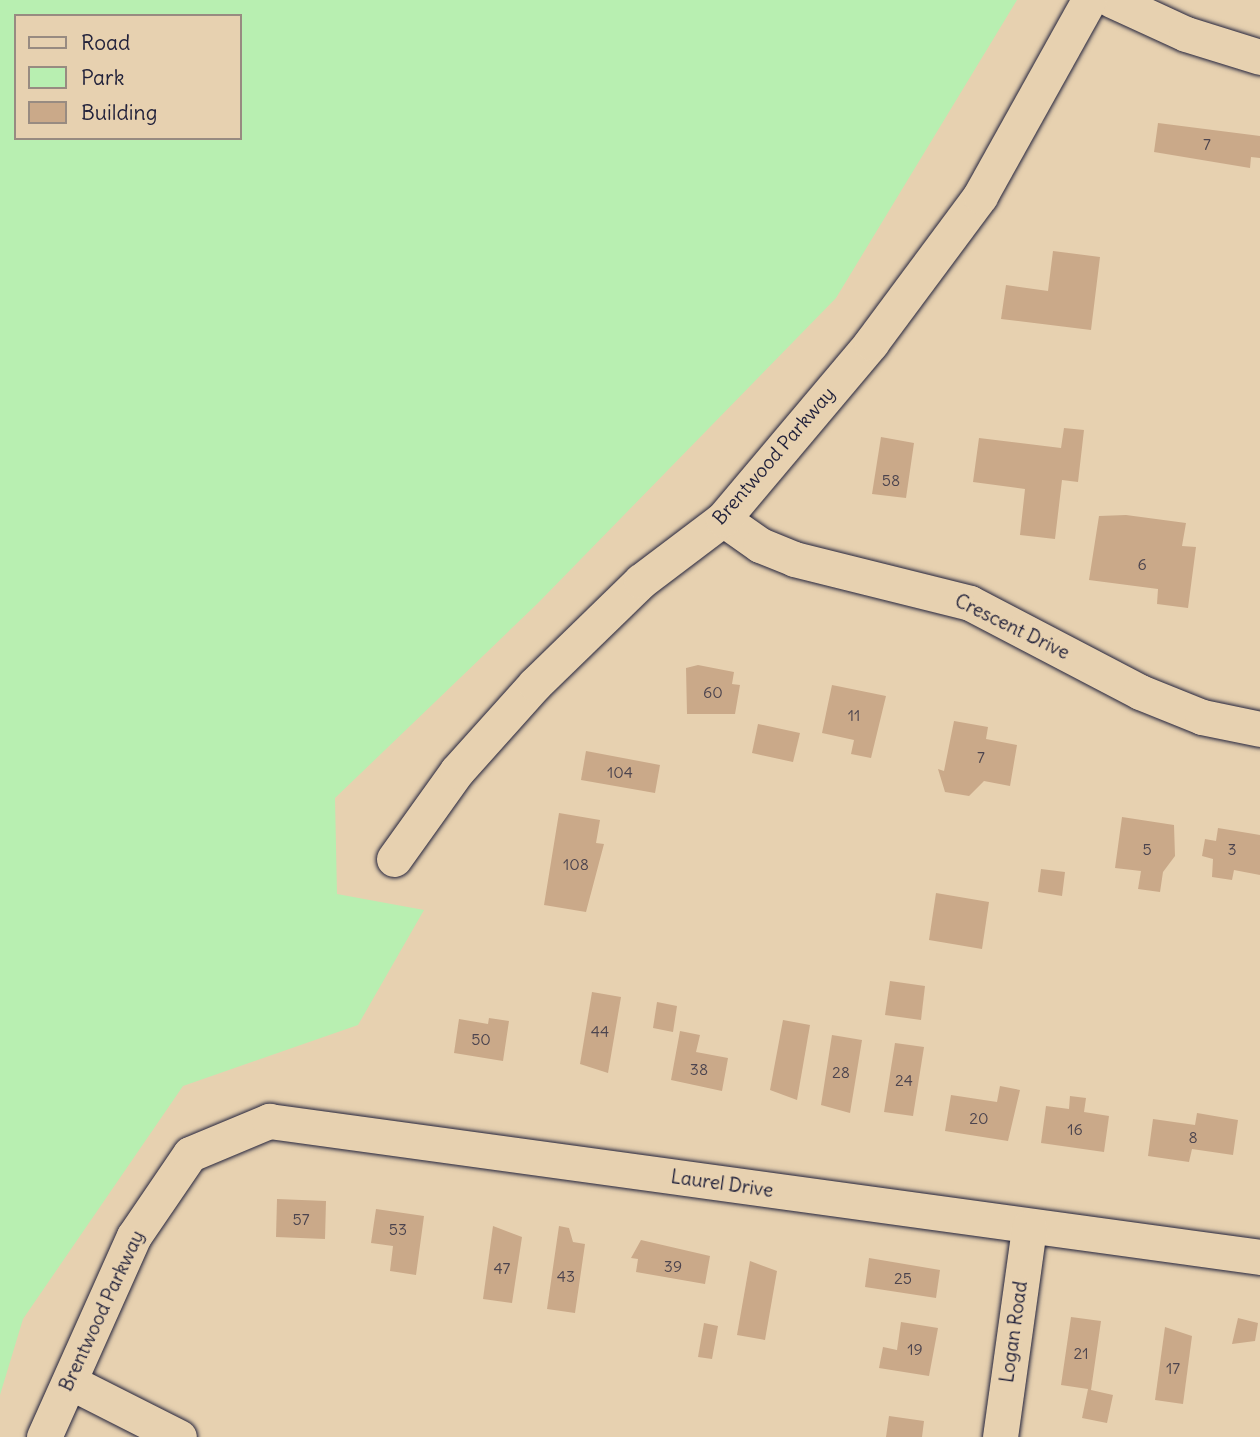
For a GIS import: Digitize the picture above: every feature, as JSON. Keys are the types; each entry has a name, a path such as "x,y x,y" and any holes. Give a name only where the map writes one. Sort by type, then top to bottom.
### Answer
{"street":[{"name":"Brentwood Parkway","path":"394,859 457,771 536,684 642,582 723,519 871,343 972,207 1089,0"},
{"path":"1112,0 1186,34 1260,57"},
{"name":"Crescent Drive","path":"723,519 760,545 794,558 970,603 1140,692 1202,716 1260,729"},
{"name":"Laurel Drive","path":"190,1154 269,1121 1029,1227 1260,1256"},
{"name":"Brentwood Parkway","path":"44,1437 134,1236 190,1154"},
{"name":"Logan Road","path":"1000,1437 1029,1227"},
{"path":"70,1382 179,1437"}],"green space":[{"path":"0,0 1017,0 836,298 538,603 335,798 337,894 424,910 358,1025 183,1086 23,1319 0,1395"}],"building":[{"path":"1158,123 1260,136 1260,158 1251,157 1250,168 1154,152"},
{"path":"1053,251 1100,257 1091,330 1001,319 1006,285 1048,291"},
{"path":"1064,428 1084,430 1078,482 1062,480 1055,539 1020,535 1025,489 973,482 979,438 1061,448"},
{"path":"881,437 914,443 906,498 872,494"},
{"path":"1126,515 1186,523 1182,546 1196,547 1188,608 1157,604 1158,589 1089,580 1099,516"},
{"path":"698,665 734,672 732,684 740,685 735,714 687,714 686,668"},
{"path":"832,685 886,696 871,758 851,754 854,740 822,733"},
{"path":"954,721 988,727 986,739 1017,745 1010,786 984,781 969,796 945,792 938,769 944,771"},
{"path":"758,724 800,733 793,762 752,753"},
{"path":"586,751 660,765 655,793 581,780"},
{"path":"559,813 600,820 596,843 604,844 586,912 544,905"},
{"path":"1122,817 1174,825 1175,856 1163,872 1160,892 1138,889 1141,871 1115,868"},
{"path":"1218,828 1260,835 1260,875 1234,870 1232,880 1212,877 1213,859 1202,856 1205,839 1216,841"},
{"path":"1041,869 1065,872 1062,896 1038,892"},
{"path":"936,893 989,902 982,949 929,940"},
{"path":"890,981 925,986 921,1020 885,1015"},
{"path":"592,992 621,997 608,1073 580,1064"},
{"path":"657,1002 677,1006 673,1032 653,1028"},
{"path":"489,1018 509,1021 503,1061 454,1053 459,1019 488,1024"},
{"path":"783,1020 810,1025 797,1100 770,1090"},
{"path":"680,1031 700,1035 696,1052 728,1058 722,1091 671,1080"},
{"path":"832,1035 862,1040 850,1113 821,1105"},
{"path":"895,1043 924,1047 913,1116 884,1112"},
{"path":"1000,1086 1020,1090 1008,1141 945,1131 951,1095 997,1102"},
{"path":"1070,1096 1086,1098 1084,1112 1109,1116 1104,1152 1041,1143 1046,1106 1069,1109"},
{"path":"1197,1113 1238,1120 1233,1155 1192,1149 1189,1162 1148,1156 1153,1119 1195,1125"},
{"path":"277,1199 326,1201 325,1239 276,1237"},
{"path":"376,1209 424,1216 416,1275 390,1271 393,1246 371,1243"},
{"path":"493,1226 522,1237 512,1303 483,1299"},
{"path":"559,1226 569,1228 573,1242 585,1244 575,1313 547,1309"},
{"path":"641,1240 710,1256 705,1284 636,1272 638,1259 631,1258"},
{"path":"869,1258 940,1270 936,1298 865,1287"},
{"path":"750,1261 777,1271 765,1340 737,1335"},
{"path":"1071,1317 1101,1321 1091,1390 1113,1395 1107,1423 1082,1418 1088,1389 1061,1385"},
{"path":"1238,1318 1258,1323 1255,1341 1232,1344"},
{"path":"901,1322 938,1328 929,1376 879,1368 883,1347 897,1350"},
{"path":"704,1323 718,1326 712,1359 698,1357"},
{"path":"1165,1327 1192,1336 1183,1404 1155,1400"},
{"path":"889,1416 924,1421 922,1437 886,1437"}]}
